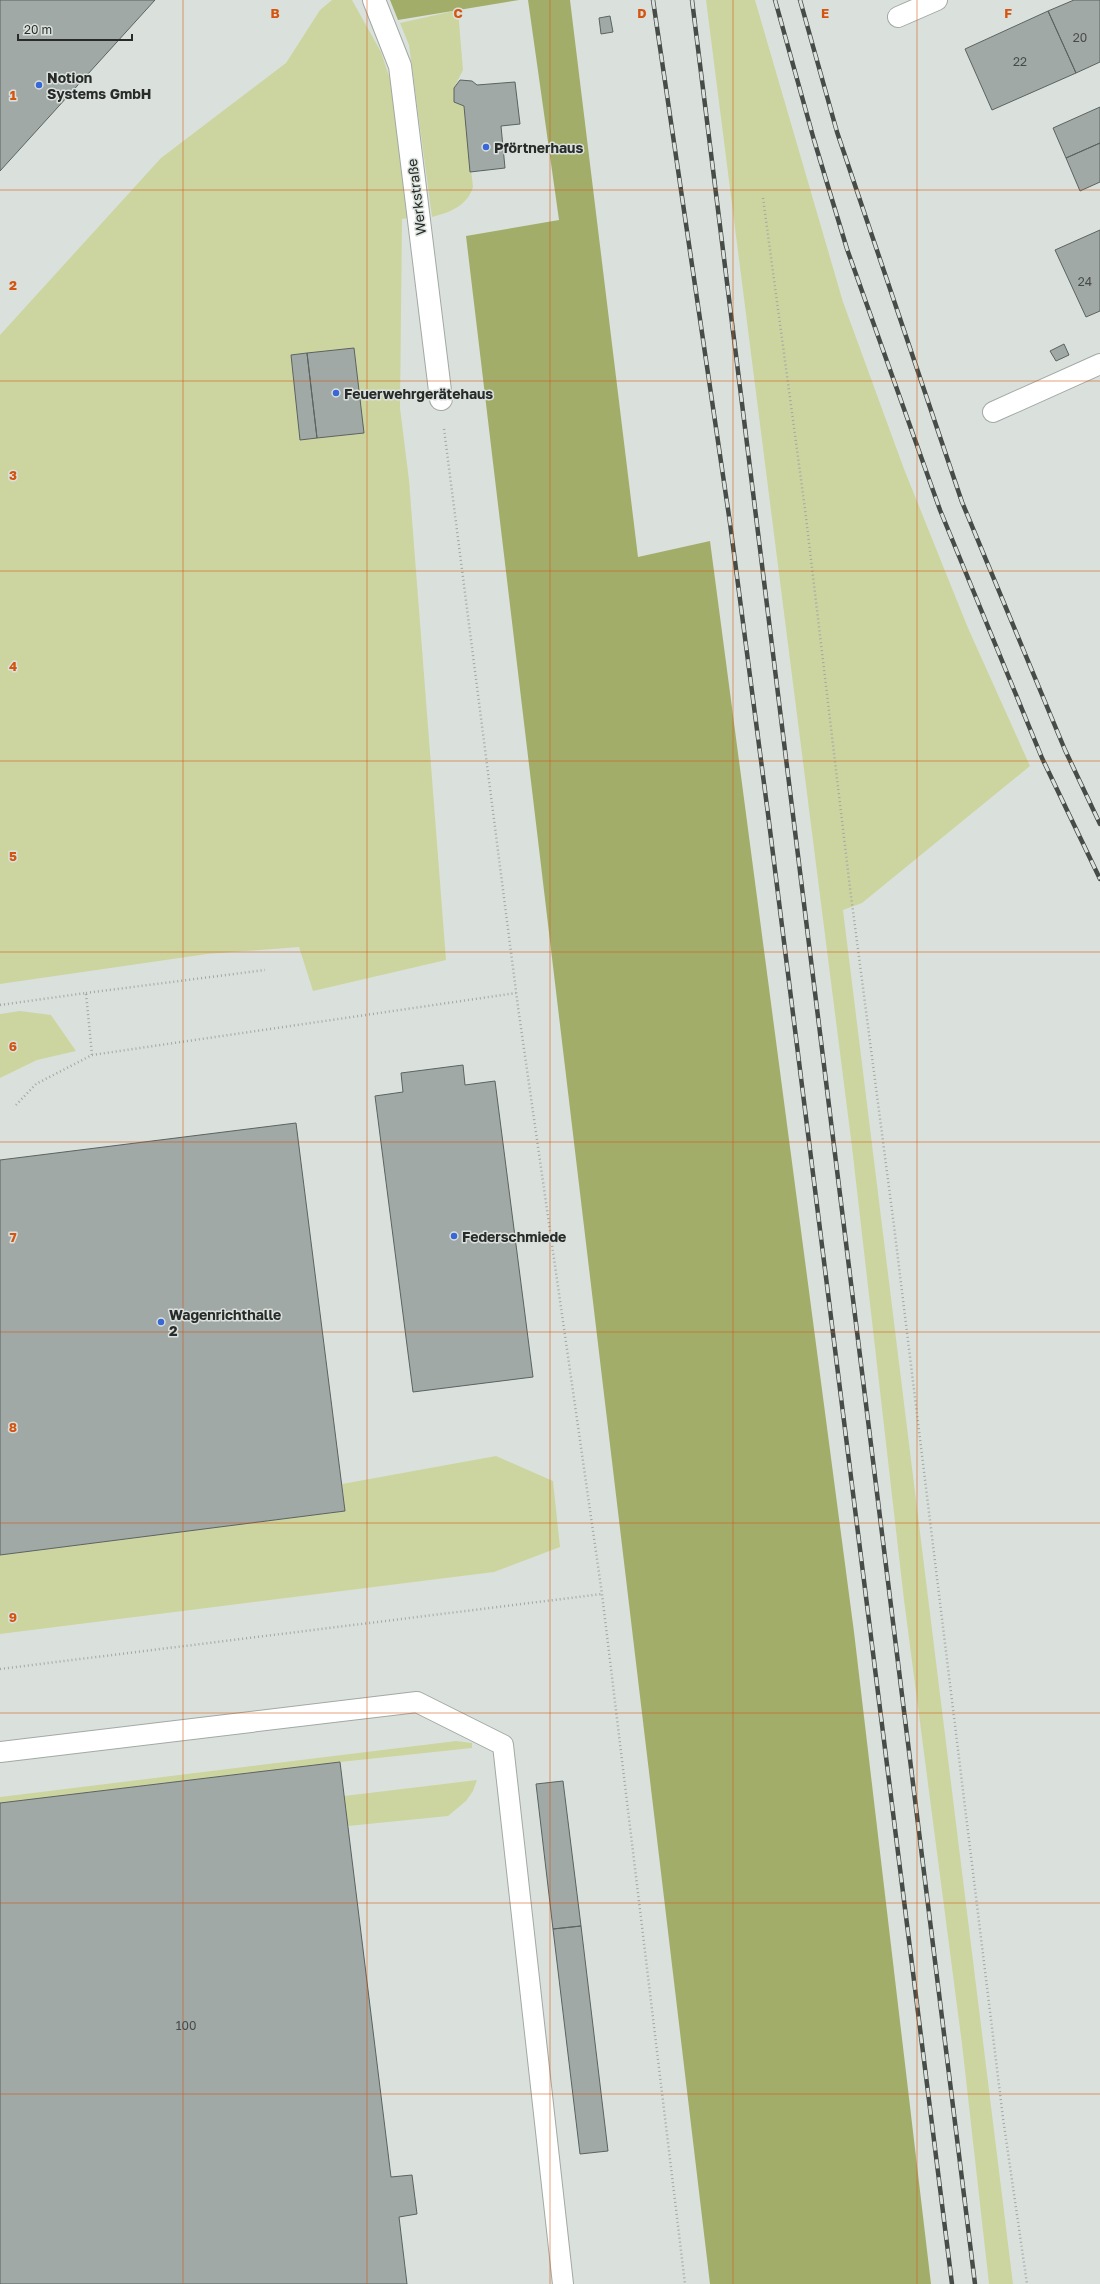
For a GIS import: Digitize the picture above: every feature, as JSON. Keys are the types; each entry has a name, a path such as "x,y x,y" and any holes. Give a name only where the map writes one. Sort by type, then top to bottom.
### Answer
{"street":[{"name":"Werkstraße","path":"374,2 400,66 441,399"}],"lane":[{"path":"898,17 937,0"},
{"path":"993,412 1100,364"},
{"path":"0,1752 417,1702 503,1745 563,2284"}],"path":[{"path":"763,198 805,509 850,888 895,1234 1003,2118 1027,2284"},
{"path":"441,399 516,992 602,1594 685,2284"},
{"path":"0,1005 265,970"},
{"path":"16,1105 36,1084 92,1055 516,992"},
{"path":"86,993 92,1055"},
{"path":"0,1669 602,1594"}],"green space":[{"path":"332,0 352,0 381,52 393,88 408,218 402,219 400,408 409,480 446,960 313,991 299,947 207,954 0,984 0,335 161,158 286,63 320,10"},
{"path":"390,0 519,0 398,20"},
{"path":"528,0 570,0 638,557 710,541 854,1632 931,2284 710,2284 466,236 559,220"},
{"path":"706,0 755,0 843,302 904,469 968,628 1030,766 862,903 843,910 1013,2284 989,2284 962,2044 904,1600 852,1147"},
{"path":"458,10 463,70 454,88 454,102 464,106 473,187 467,199 462,204 446,213 432,217 409,45 400,23"},
{"path":"20,1011 51,1015 76,1051 37,1060 0,1078 0,1014"},
{"path":"496,1456 553,1481 560,1547 494,1572 0,1634 0,1555 345,1511 342,1484"},
{"path":"456,1741 472,1743 472,1748 340,1762 0,1803 0,1797"},
{"path":"477,1780 473,1791 466,1801 448,1816 348,1826 344,1796"}],"building":[{"name":"Notion Systems GmbH","path":"0,0 155,0 0,171"},
{"path":"1074,0 1100,0 1100,62 1076,73 1048,11"},
{"path":"1048,11 1076,73 992,110 965,49"},
{"path":"610,16 613,32 601,34 599,18"},
{"name":"Pförtnerhaus","path":"460,80 472,81 477,85 515,82 520,124 501,126 505,168 470,172 464,106 454,102 454,88"},
{"path":"1100,107 1100,143 1066,158 1053,128"},
{"path":"1100,143 1100,182 1080,191 1066,158"},
{"path":"1100,230 1100,311 1086,317 1055,250"},
{"path":"1064,344 1069,355 1056,361 1050,351"},
{"name":"Feuerwehrgerätehaus","path":"354,348 364,433 317,438 307,353"},
{"path":"307,353 317,438 300,440 291,355"},
{"name":"Federschmiede","path":"463,1065 465,1085 495,1081 533,1377 413,1392 375,1096 403,1092 401,1073"},
{"name":"Wagenrichthalle 2","path":"296,1123 345,1511 0,1555 0,1160"},
{"path":"340,1762 391,2177 412,2175 417,2214 399,2217 407,2284 0,2284 0,1803"},
{"path":"563,1781 581,1926 553,1929 536,1784"},
{"path":"581,1926 608,2151 580,2154 553,1929"}],"railway":[{"path":"653,0 730,523 768,814 952,2284"},
{"path":"692,0 975,2284"},
{"path":"775,0 814,140 847,249 940,510 1042,758 1100,879"},
{"path":"800,0 837,132 962,502 1065,750 1100,824"}],"place":[{"name":"Notion Systems GmbH","path":"39,85"},
{"name":"Pförtnerhaus","path":"486,147"},
{"name":"Feuerwehrgerätehaus","path":"336,393"},
{"name":"Federschmiede","path":"454,1236"},
{"name":"Wagenrichthalle 2","path":"161,1322"}]}
